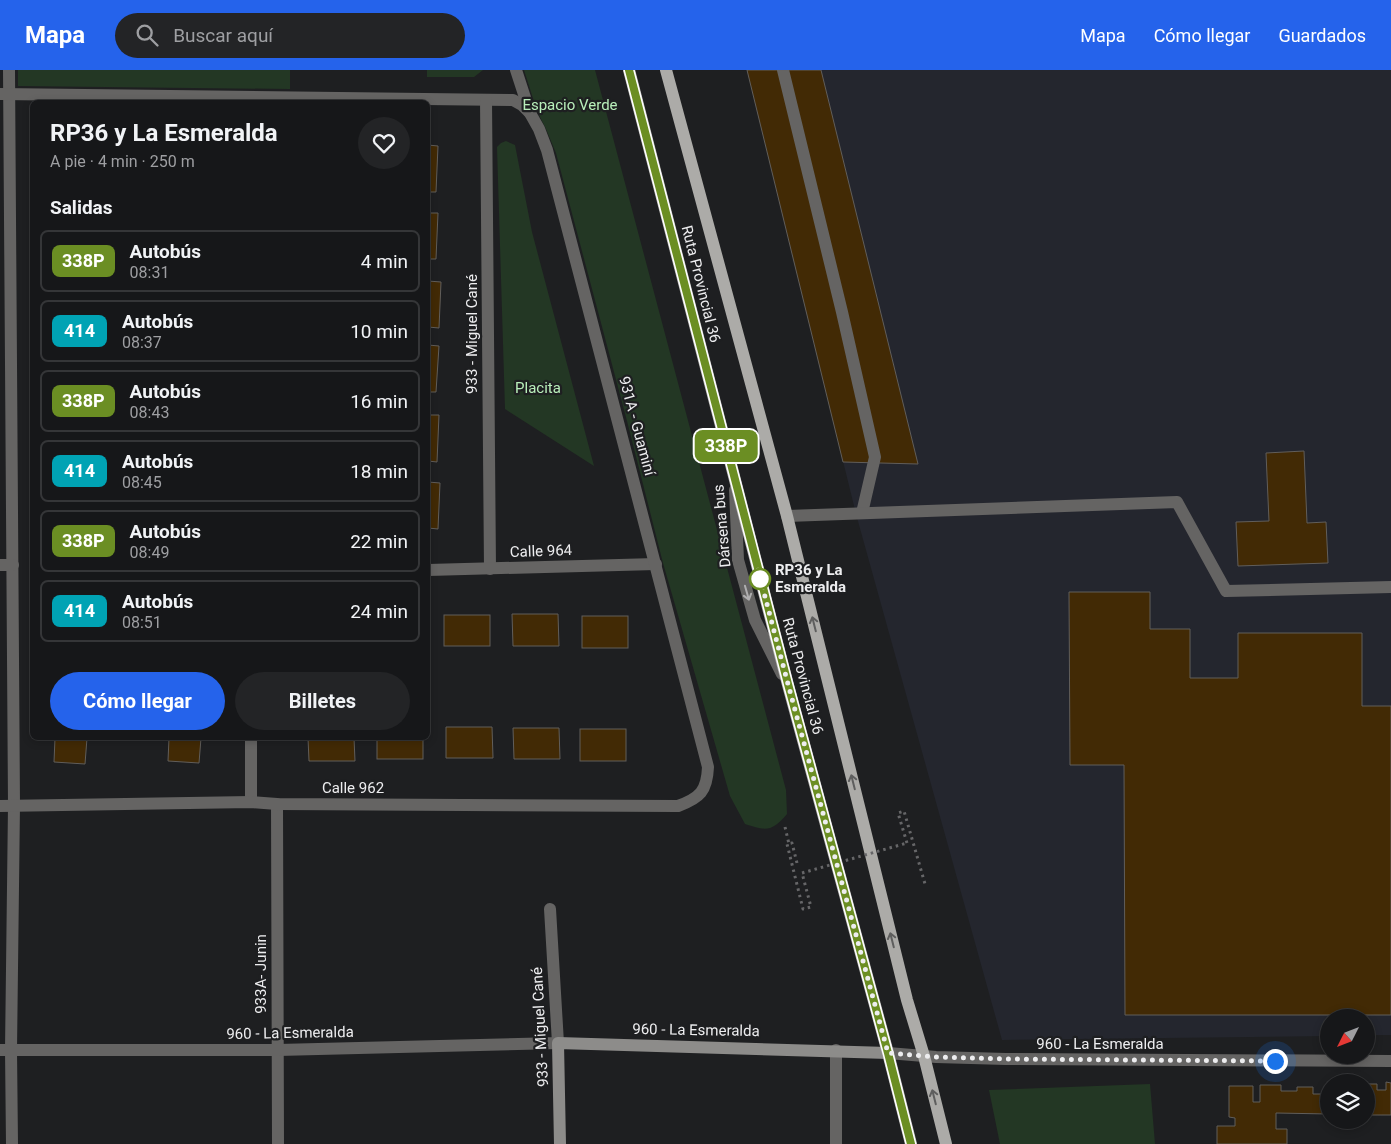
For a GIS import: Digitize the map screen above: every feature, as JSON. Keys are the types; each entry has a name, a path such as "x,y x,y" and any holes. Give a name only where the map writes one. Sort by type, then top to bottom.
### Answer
{"main road":[{"name":"Ruta Provincial 36","path":"630,70 788,684 911,1144"},
{"name":"Ruta Provincial 36","path":"666,70 787,516 907,1000 924,1056 946,1144"}],"street":[{"path":"9,70 5,94 6,565 14,805 5,1050 12,1144"},
{"name":"931A - Guaminí","path":"516,70 530,114 539,129 547,150 708,767 708,782 701,793"},
{"path":"783,70 840,302 875,457 862,513"},
{"path":"5,94 252,100 513,100 522,105 530,114"},
{"name":"933 - Miguel Cané","path":"486,100 490,569"},
{"path":"787,516 1177,502 1226,591 1391,587"},
{"name":"Calle 964","path":"430,570 656,564"},
{"path":"251,740 251,802"},
{"name":"Calle 962","path":"0,806 251,802 277,804 678,806 692,801 701,793"},
{"name":"933A- Junin","path":"277,804 278,1144"},
{"name":"933 - Miguel Cané","path":"550,909 558,1043 560,1144"},
{"name":"960 - La Esmeralda","path":"5,1050 278,1050 558,1043 836,1050 924,1056 1016,1059 1391,1061"},
{"path":"836,1050 836,1144"}],"path":[{"path":"784,827 803,908 811,907 802,873 907,843 898,813 904,811 925,884"},
{"path":"789,844 792,843 797,863"}],"shaded area":[{"path":"747,70 1391,70 1391,1035 1375,1035 1375,1009 1320,1009 1320,1036 1002,1040 856,514"}],"green space":[{"path":"18,70 290,70 290,89 18,86"},
{"path":"427,70 483,70 474,77 427,77"},
{"name":"Espacio Verde","path":"524,70 595,70 786,790 787,814 773,827 764,829 745,824 730,796 663,563 556,153 537,111"},
{"name":"Placita","path":"506,141 515,145 532,232 594,466 505,409 497,147"},
{"path":"1150,1084 1155,1144 1000,1144 989,1090"}],"building":[{"path":"747,70 821,70 918,464 843,462"},
{"path":"430,145 438,146 436,192 430,192"},
{"path":"430,213 438,213 436,259 430,259"},
{"path":"430,281 441,282 439,328 430,327"},
{"path":"430,345 439,346 436,392 430,392"},
{"path":"430,415 439,415 437,462 430,461"},
{"path":"1304,451 1307,523 1326,522 1328,563 1238,566 1236,522 1269,521 1266,453"},
{"path":"430,482 440,483 438,529 430,528"},
{"path":"1069,592 1150,592 1150,629 1190,629 1190,678 1238,678 1238,633 1362,633 1362,706 1391,706 1391,1015 1375,1015 1375,1009 1320,1009 1320,1015 1125,1015 1124,765 1070,765"},
{"path":"512,614 558,614 559,646 513,646"},
{"path":"444,615 490,615 490,646 444,646"},
{"path":"582,616 628,616 628,648 582,648"},
{"path":"446,727 492,727 493,758 446,758"},
{"path":"513,728 559,728 560,759 514,759"},
{"path":"580,729 626,729 626,761 580,761"},
{"path":"55,740 87,740 85,764 54,762"},
{"path":"169,740 201,740 199,763 168,761"},
{"path":"308,740 354,740 355,761 309,761"},
{"path":"377,740 423,740 423,759 377,759"},
{"path":"1386,1082 1391,1083 1391,1115 1375,1115 1375,1084 1377,1084 1377,1090 1386,1090"},
{"path":"1260,1085 1281,1085 1281,1091 1297,1091 1297,1087 1313,1087 1313,1094 1320,1094 1320,1114 1276,1113 1276,1129 1287,1129 1287,1144 1217,1144 1217,1126 1235,1126 1235,1118 1229,1117 1229,1086 1253,1086 1253,1102 1260,1102"}],"bus line":[{"name":"338P","path":"629,70 788,684 911,1144"}],"place":[{"name":"RP36 y La Esmeralda","path":"760,579"}],"route":[{"path":"760,579 758,570 888,1053 936,1057 1006,1059 1275,1061"}]}
